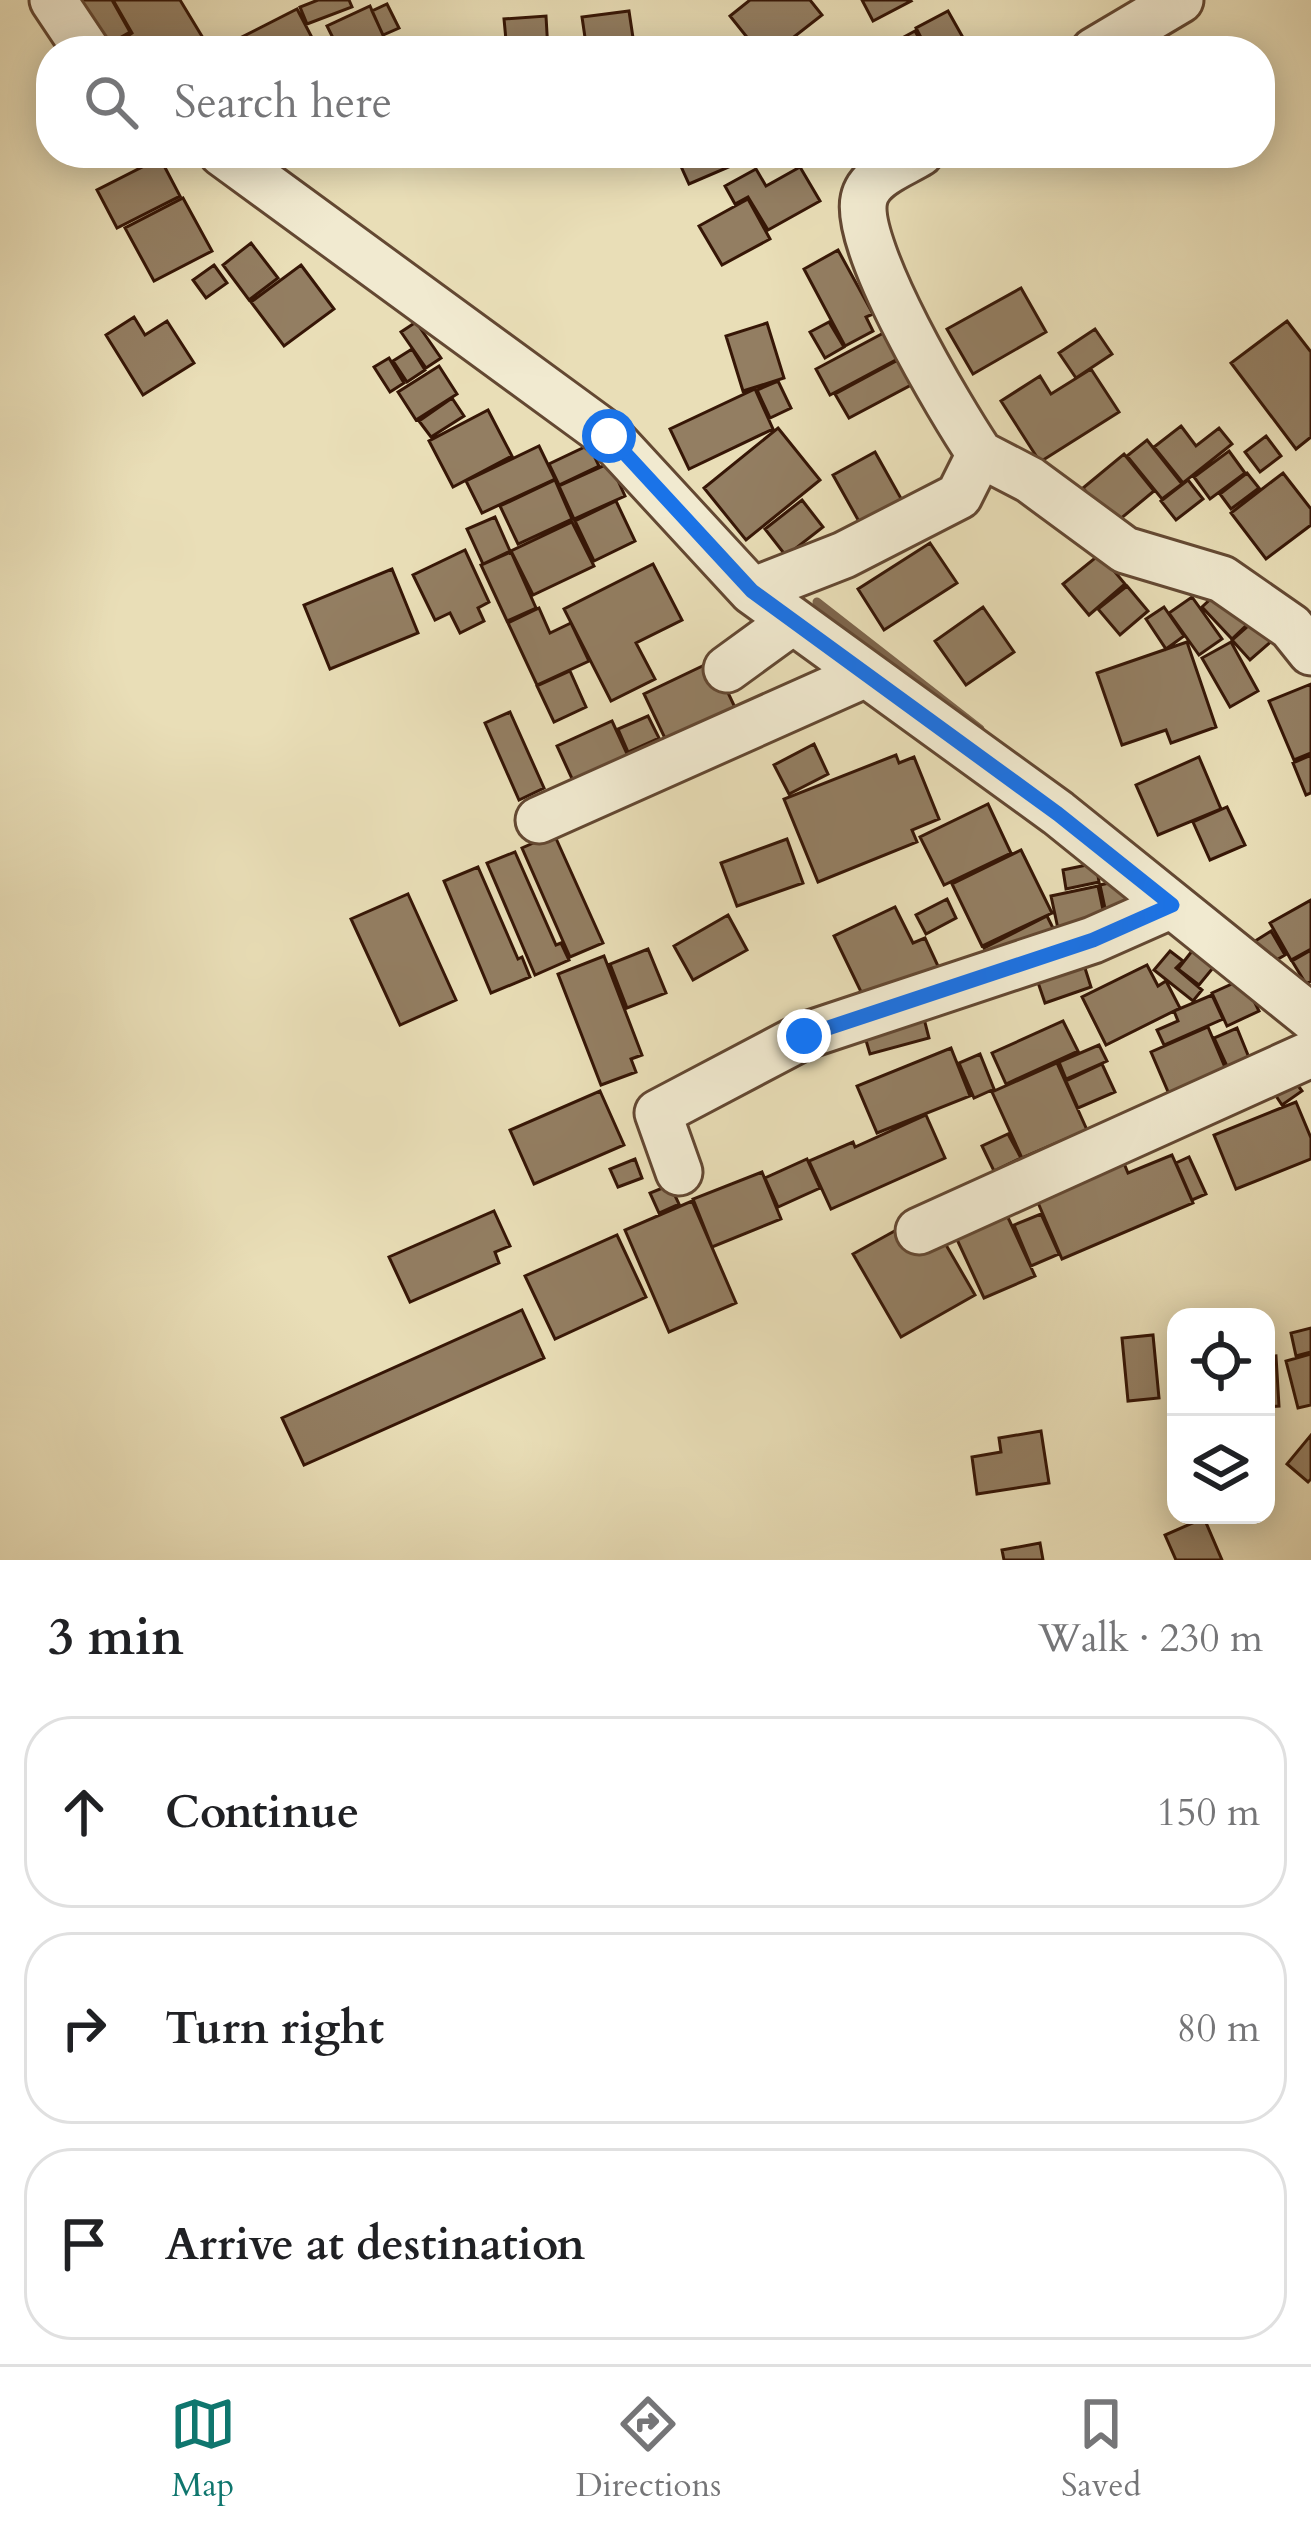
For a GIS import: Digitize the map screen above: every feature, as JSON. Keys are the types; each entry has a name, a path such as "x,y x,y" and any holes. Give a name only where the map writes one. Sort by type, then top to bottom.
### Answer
{"street":[{"path":"53,0 78,36"},
{"path":"1119,36 1180,0"},
{"path":"243,168 609,436 752,591 1058,814 1311,1017"},
{"path":"895,168 871,182 863,219 888,288 980,454 1030,480 1125,550 1222,579 1291,627 1311,652"},
{"path":"752,591 844,556 958,496 980,454"},
{"path":"727,669 793,621"},
{"path":"539,820 866,674"},
{"path":"679,1172 658,1113 804,1036 1093,940 1172,905"},
{"path":"919,1231 1311,1054"}],"building":[{"path":"74,0 112,0 130,32 90,36"},
{"path":"113,0 180,0 202,36 128,36 132,33"},
{"path":"318,0 349,0 352,7 307,24 300,7"},
{"path":"750,0 810,0 822,15 795,36 746,36 730,16"},
{"path":"862,0 910,0 911,1 873,21"},
{"path":"387,4 399,28 383,35 372,11"},
{"path":"370,6 383,36 332,36 327,26"},
{"path":"297,9 311,36 244,36"},
{"path":"629,11 633,36 585,36 582,17"},
{"path":"948,11 962,36 920,36 916,28"},
{"path":"546,16 547,36 506,36 504,19"},
{"path":"140,168 165,168 180,196 117,228 97,190"},
{"path":"682,168 726,168 689,184"},
{"path":"801,168 820,201 768,230 748,197 735,204 725,186 756,169 766,186"},
{"path":"183,198 212,251 154,281 125,228"},
{"path":"748,199 770,239 722,265 699,226"},
{"path":"251,243 278,278 249,300 223,265"},
{"path":"838,250 873,314 866,317 873,331 845,346 804,269"},
{"path":"214,265 227,283 206,298 193,280"},
{"path":"301,265 334,309 284,346 251,302"},
{"path":"1021,288 1046,332 973,374 947,329"},
{"path":"134,317 145,335 167,321 194,363 143,395 106,335"},
{"path":"1287,321 1311,352 1311,437 1296,449 1231,363"},
{"path":"416,322 441,358 426,368 401,332"},
{"path":"829,322 844,347 825,358 810,332"},
{"path":"767,323 784,378 743,391 726,336"},
{"path":"891,329 905,355 830,395 816,369"},
{"path":"1095,329 1112,354 1076,378 1059,353"},
{"path":"412,349 425,370 407,382 393,361"},
{"path":"389,358 404,383 390,392 374,367"},
{"path":"898,360 911,385 849,418 835,394"},
{"path":"439,366 457,394 416,420 398,392"},
{"path":"1091,369 1119,412 1040,462 1001,401 1040,376 1051,394"},
{"path":"778,381 791,408 770,418 757,390"},
{"path":"755,389 773,429 689,469 670,429"},
{"path":"452,398 464,416 431,437 419,421"},
{"path":"488,410 512,456 453,487 429,441"},
{"path":"1181,426 1196,446 1219,428 1232,444 1183,483 1154,447"},
{"path":"778,428 820,480 746,540 704,488"},
{"path":"1266,436 1281,456 1260,472 1245,452"},
{"path":"1147,440 1182,484 1162,499 1127,456"},
{"path":"589,445 599,466 559,485 549,464"},
{"path":"539,446 555,479 482,513 466,481"},
{"path":"1229,451 1245,473 1210,499 1194,477"},
{"path":"875,452 908,511 866,534 833,475"},
{"path":"1124,454 1154,491 1113,525 1083,488"},
{"path":"610,463 625,496 574,519 559,486"},
{"path":"1247,473 1259,488 1231,509 1220,494"},
{"path":"1283,473 1311,509 1311,525 1266,559 1231,513"},
{"path":"555,480 572,519 518,544 500,506"},
{"path":"1188,480 1203,499 1176,520 1161,501"},
{"path":"802,500 823,527 786,556 765,529"},
{"path":"616,501 635,541 594,561 575,521"},
{"path":"495,517 510,551 483,564 467,529"},
{"path":"572,522 594,566 533,595 511,551"},
{"path":"930,543 957,583 884,630 858,589"},
{"path":"465,550 489,602 478,608 484,621 460,633 450,613 435,620 413,575"},
{"path":"511,552 536,608 507,621 481,565"},
{"path":"1100,554 1125,584 1089,615 1063,584"},
{"path":"653,564 682,620 636,643 655,679 611,701 564,609"},
{"path":"392,569 418,633 330,669 304,605"},
{"path":"1127,586 1148,611 1120,635 1098,609"},
{"path":"1217,593 1254,618 1232,639 1202,607"},
{"path":"1192,597 1222,639 1199,655 1169,613"},
{"path":"983,607 1014,652 966,685 935,641"},
{"path":"1164,607 1184,636 1166,649 1146,619"},
{"path":"539,608 550,633 571,623 589,661 537,685 508,623"},
{"path":"1257,618 1275,638 1250,660 1232,640"},
{"path":"1187,642 1216,727 1171,743 1166,730 1122,745 1097,673"},
{"path":"1231,642 1258,691 1230,707 1202,658"},
{"path":"713,661 740,718 671,751 644,694"},
{"path":"570,671 586,707 554,722 537,686"},
{"path":"1311,684 1311,753 1294,760 1269,701"},
{"path":"510,712 544,788 519,800 485,723"},
{"path":"648,716 659,738 628,752 618,729"},
{"path":"612,721 629,758 574,783 557,746"},
{"path":"814,744 828,774 789,794 774,765"},
{"path":"896,755 899,763 914,757 939,819 912,830 917,842 818,882 784,799"},
{"path":"1311,755 1311,793 1306,795 1293,763"},
{"path":"1199,757 1221,809 1158,835 1136,785"},
{"path":"988,804 1011,853 944,885 920,837"},
{"path":"1227,807 1245,845 1210,860 1193,822"},
{"path":"554,834 603,943 570,957 522,848"},
{"path":"787,839 803,883 737,906 721,863"},
{"path":"1021,850 1052,913 982,946 952,884"},
{"path":"515,852 556,945 561,943 569,960 535,975 487,863"},
{"path":"1096,863 1099,882 1066,889 1063,870"},
{"path":"478,867 530,977 491,993 444,881"},
{"path":"1127,879 1135,916 1108,922 1100,885"},
{"path":"1098,886 1107,929 1060,938 1051,896"},
{"path":"408,894 456,1000 400,1025 351,919"},
{"path":"947,899 956,918 926,934 916,915"},
{"path":"1311,900 1311,949 1291,960 1270,923"},
{"path":"895,907 913,943 925,938 938,966 865,1000 834,936"},
{"path":"728,915 747,950 693,980 674,946"},
{"path":"1047,916 1058,938 994,969 984,948"},
{"path":"1271,931 1285,955 1266,966 1252,943"},
{"path":"1078,946 1091,987 1045,1003 1031,962"},
{"path":"1196,946 1217,963 1199,985 1178,969"},
{"path":"648,949 666,993 627,1008 610,964"},
{"path":"1311,950 1311,981 1306,984 1292,961"},
{"path":"1170,951 1183,961 1176,968 1202,990 1193,1001 1154,970"},
{"path":"604,956 642,1055 631,1059 636,1072 601,1085 558,974"},
{"path":"1147,965 1158,986 1166,981 1180,1008 1106,1045 1082,997"},
{"path":"1243,979 1259,1011 1227,1026 1212,993"},
{"path":"1212,995 1223,1019 1164,1045 1157,1030 1178,1021 1174,1011"},
{"path":"922,1011 929,1038 870,1054 862,1027"},
{"path":"1063,1021 1078,1051 1006,1084 992,1053"},
{"path":"1208,1027 1232,1084 1175,1108 1151,1052"},
{"path":"1237,1028 1252,1065 1231,1075 1214,1038"},
{"path":"1099,1045 1107,1061 1066,1079 1059,1062"},
{"path":"951,1048 970,1096 877,1133 857,1086"},
{"path":"980,1054 994,1089 974,1098 959,1063"},
{"path":"1057,1063 1087,1130 1022,1158 992,1092"},
{"path":"1102,1064 1115,1092 1078,1108 1066,1081"},
{"path":"1294,1080 1302,1091 1282,1105 1274,1093"},
{"path":"600,1091 624,1145 534,1184 510,1130"},
{"path":"1296,1102 1311,1138 1311,1159 1236,1189 1214,1135"},
{"path":"926,1115 945,1158 831,1209 809,1161 853,1142 855,1147"},
{"path":"1008,1134 1021,1158 994,1171 982,1146"},
{"path":"1172,1155 1193,1203 1062,1259 1036,1198 1123,1161 1128,1173"},
{"path":"1189,1157 1206,1194 1192,1200 1176,1163"},
{"path":"635,1159 642,1178 618,1187 610,1169"},
{"path":"807,1159 820,1188 778,1207 765,1178"},
{"path":"762,1172 781,1219 712,1247 693,1199"},
{"path":"670,1185 679,1204 659,1213 650,1193"},
{"path":"692,1201 736,1303 669,1332 625,1230"},
{"path":"494,1211 510,1246 495,1252 499,1263 410,1302 389,1257"},
{"path":"1005,1211 1035,1276 984,1298 954,1233"},
{"path":"1041,1214 1059,1254 1031,1266 1014,1225"},
{"path":"900,1228 914,1253 942,1238 975,1295 901,1337 853,1254"},
{"path":"617,1235 646,1297 555,1339 525,1276"},
{"path":"522,1310 544,1358 304,1465 282,1418"},
{"path":"1311,1328 1311,1352 1296,1356 1291,1333"},
{"path":"1153,1335 1159,1398 1128,1401 1122,1338"},
{"path":"1311,1354 1311,1405 1298,1408 1286,1361"},
{"path":"1275,1356 1279,1406 1275,1406"},
{"path":"1041,1431 1049,1483 977,1494 972,1457 1001,1452 999,1438"},
{"path":"1311,1435 1311,1479 1308,1482 1287,1464"},
{"path":"1190,1524 1207,1524 1222,1560 1176,1560 1165,1535"},
{"path":"1040,1543 1043,1560 1004,1560 1002,1550"}],"waterway":[{"path":"817,602 980,729"}],"route":[{"path":"609,436 752,591 1058,814 1172,905 1093,940 804,1036"}]}
